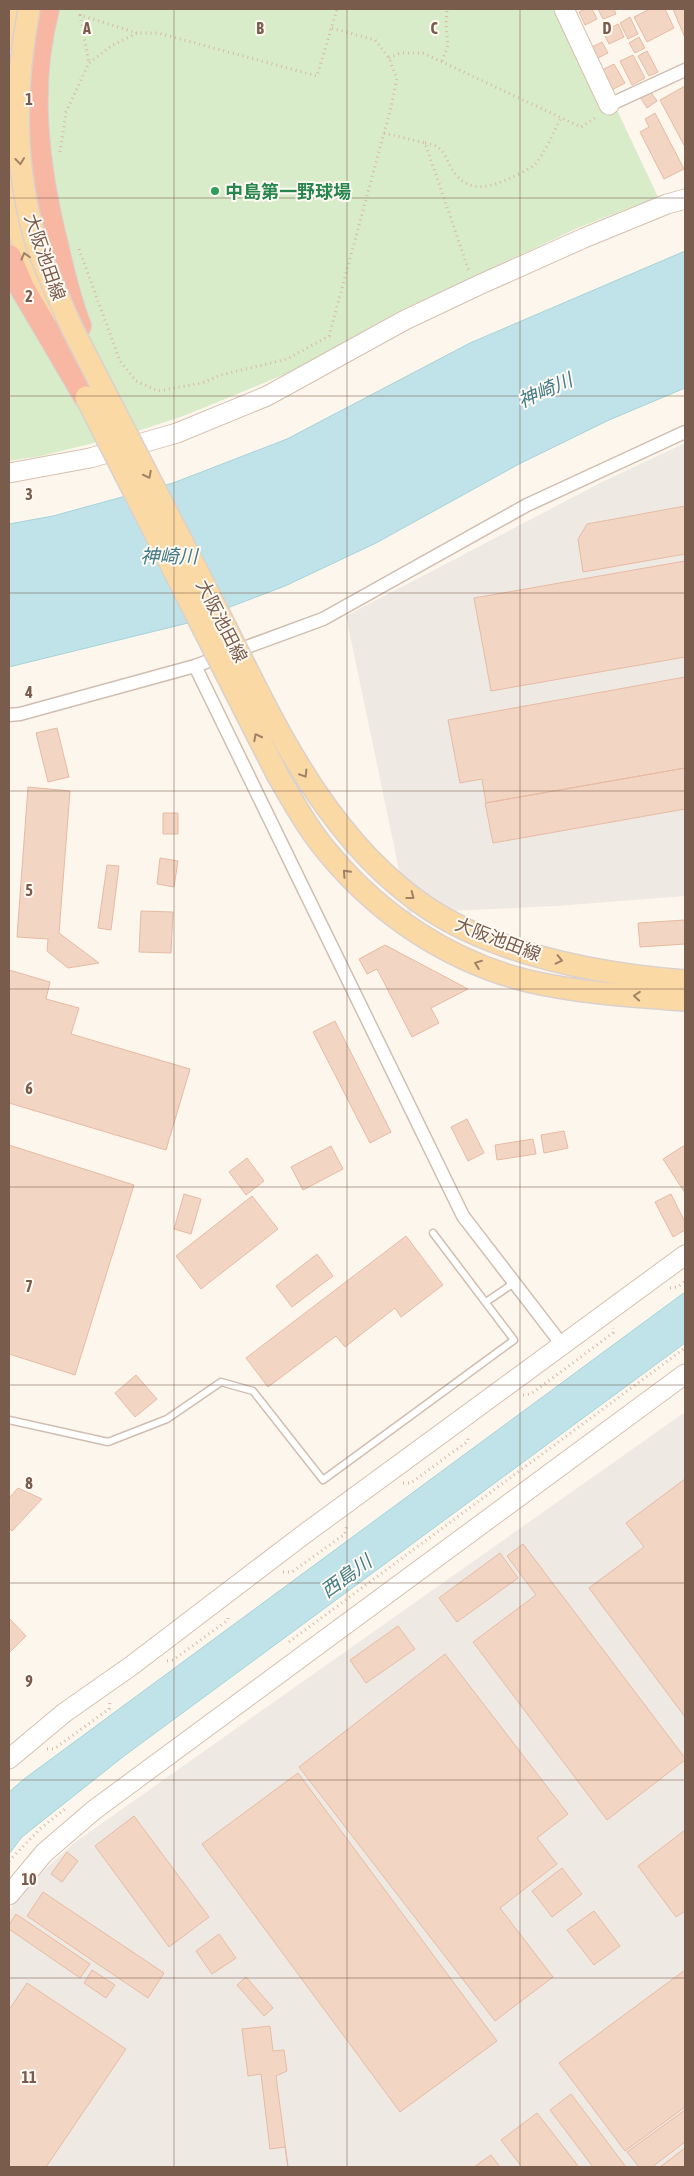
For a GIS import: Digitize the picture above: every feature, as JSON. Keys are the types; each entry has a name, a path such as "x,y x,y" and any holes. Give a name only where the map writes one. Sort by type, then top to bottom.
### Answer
{"highway":[{"path":"47,9 38,50 36,76 38,162 53,234 75,316 110,401"},
{"path":"9,257 18,280 38,318 86,397"}],"main road":[{"path":"9,38 14,9"},
{"name":"大阪池田線","path":"29,9 20,64 17,101 22,175 36,242 57,295 110,401 283,739 324,805 342,829 377,866 428,908 469,931 532,954 596,968 685,981"},
{"name":"大阪池田線","path":"9,186 21,241 37,291 86,397 278,776 311,830 348,876 371,897 421,936 482,966 526,981 551,986 685,1000"}],"street":[{"path":"9,142 43,9"},
{"path":"564,9 607,108 685,70"},
{"path":"9,473 90,458 195,426 267,396 405,320 471,289 584,238 667,204 685,199"},
{"path":"9,715 20,714 195,666 323,619 527,505 685,432"},
{"path":"195,666 463,1216 563,1346"},
{"path":"9,1759 64,1713 131,1666 303,1535 685,1255"},
{"path":"9,1895 44,1853 94,1810 685,1374"}],"lane":[{"path":"9,1420 108,1442 167,1419 221,1382 253,1391 323,1480 514,1340 433,1233"},
{"path":"486,1302 514,1282"}],"path":[{"path":"81,9 80,15 89,63"},
{"path":"80,15 136,33 158,33 317,76 337,9"},
{"path":"442,61 448,45 447,9"},
{"path":"76,242 120,361 136,380 158,391 202,383 221,375 287,359 329,336 397,79 389,58 375,40 331,28"},
{"path":"59,161 66,112 89,63 111,46 136,33"},
{"path":"389,58 400,53 423,53 502,92 581,127 607,108"},
{"path":"384,133 435,144 443,151 456,175 465,183 482,188 491,187 535,164 561,117"},
{"path":"425,143 471,277"},
{"path":"665,1289 678,1287 685,1281"},
{"path":"519,1396 531,1394 613,1333 613,1327"},
{"path":"401,1483 411,1483 468,1441 468,1433"},
{"path":"282,1572 292,1572 344,1534 347,1523"},
{"path":"162,1661 173,1660 228,1620 228,1611"},
{"path":"45,1749 54,1749 109,1709 110,1699"}],"shaded area":[{"path":"685,443 685,896 556,906 408,913 346,616 604,481"},
{"path":"685,1412 685,2167 9,2167 9,1911 23,1889 74,1843"}],"green space":[{"path":"56,9 555,9 606,115 617,110 658,197 580,227 399,311 293,371 186,415 126,435 41,456 9,461 9,184 47,50"}],"water":[{"name":"神崎川","path":"685,251 685,388 609,420 519,464 376,543 285,586 188,623 9,667 9,524 53,516 173,483 287,439 470,343"},
{"name":"西島川","path":"685,1292 685,1343 124,1756 22,1837 9,1854 9,1792 24,1779"}],"building":[{"path":"585,9 592,9 597,19 585,25 579,12"},
{"path":"598,9 614,9 616,14 603,19"},
{"path":"650,9 665,9 674,28 647,42 634,17"},
{"path":"673,9 685,9 685,38"},
{"path":"630,17 638,34 628,39 620,23"},
{"path":"618,24 624,37 609,44 603,32"},
{"path":"639,37 645,48 635,53 629,43"},
{"path":"602,42 608,53 596,59 590,48"},
{"path":"647,51 658,72 649,76 638,56"},
{"path":"633,55 645,78 632,85 620,61"},
{"path":"614,64 625,83 610,91 600,71"},
{"path":"685,86 685,147 660,100"},
{"path":"650,91 657,101 647,108 640,97"},
{"path":"655,113 684,169 664,179 640,132 649,127 645,119"},
{"path":"685,506 685,554 583,572 578,539 587,524"},
{"path":"685,561 685,657 491,691 474,598"},
{"path":"685,677 685,768 486,803 482,779 460,783 448,720"},
{"path":"57,728 69,777 48,782 36,733"},
{"path":"685,768 685,809 493,843 485,803"},
{"path":"28,787 70,791 59,933 99,963 68,968 47,951 48,939 17,937"},
{"path":"163,813 178,813 178,834 163,834"},
{"path":"160,858 178,861 174,887 157,884"},
{"path":"107,865 119,866 111,930 98,928"},
{"path":"141,911 173,912 171,953 139,952"},
{"path":"685,920 685,944 640,947 638,923"},
{"path":"385,945 468,989 431,1008 439,1023 412,1037 377,969 367,974 359,959"},
{"path":"9,970 50,982 46,999 79,1008 71,1034 190,1069 166,1150 9,1103"},
{"path":"335,1021 391,1132 370,1143 313,1032"},
{"path":"467,1119 484,1153 468,1161 451,1127"},
{"path":"564,1131 568,1148 544,1153 541,1135"},
{"path":"533,1139 536,1154 497,1160 495,1145"},
{"path":"9,1145 134,1185 75,1375 9,1354"},
{"path":"685,1145 685,1193 663,1159"},
{"path":"331,1146 343,1169 303,1190 291,1167"},
{"path":"247,1158 264,1181 246,1195 229,1172"},
{"path":"184,1194 201,1199 191,1234 174,1229"},
{"path":"671,1194 685,1222 685,1230 673,1237 655,1202"},
{"path":"252,1196 278,1229 201,1289 176,1256"},
{"path":"406,1236 443,1285 401,1317 395,1308 345,1347 336,1336 268,1387 246,1358"},
{"path":"317,1254 333,1276 292,1307 276,1286"},
{"path":"136,1375 157,1399 135,1417 115,1393"},
{"path":"685,1479 685,1717 589,1588 644,1547 626,1523"},
{"path":"18,1488 42,1499 12,1531 9,1528 9,1498"},
{"path":"523,1544 685,1758 685,1760 607,1820 473,1642 536,1595 507,1556"},
{"path":"500,1553 518,1578 457,1622 439,1598"},
{"path":"9,1618 26,1636 9,1653"},
{"path":"398,1626 415,1649 366,1683 350,1660"},
{"path":"445,1654 568,1814 537,1838 557,1864 500,1908 553,1977 495,2021 299,1767"},
{"path":"298,1773 497,2041 400,2112 202,1844"},
{"path":"134,1816 209,1917 169,1947 95,1846"},
{"path":"685,1830 685,1911 676,1917 638,1866"},
{"path":"67,1852 78,1861 62,1882 51,1874"},
{"path":"562,1868 582,1894 552,1917 532,1891"},
{"path":"43,1892 164,1973 148,1998 27,1916"},
{"path":"594,1911 620,1946 594,1965 567,1930"},
{"path":"16,1914 90,1964 80,1978 9,1929 9,1925"},
{"path":"219,1934 236,1958 212,1974 196,1951"},
{"path":"92,1970 115,1985 106,1998 84,1983"},
{"path":"685,1970 685,2107 625,2151 559,2063"},
{"path":"246,1977 273,2008 264,2016 237,1985"},
{"path":"27,1983 126,2049 46,2167 9,2167 9,2010"},
{"path":"270,2026 273,2051 284,2050 287,2071 276,2076 288,2167 285,2147 270,2149 261,2074 248,2076 242,2029"},
{"path":"571,2094 626,2167 593,2167 550,2110"},
{"path":"685,2110 685,2142 652,2167 639,2167 627,2152"},
{"path":"537,2113 579,2167 522,2167 501,2140"},
{"path":"685,2148 685,2167 660,2167"},
{"path":"491,2155 500,2167 474,2167"}],"place":[{"name":"中島第一野球場","path":"215,191"}]}
